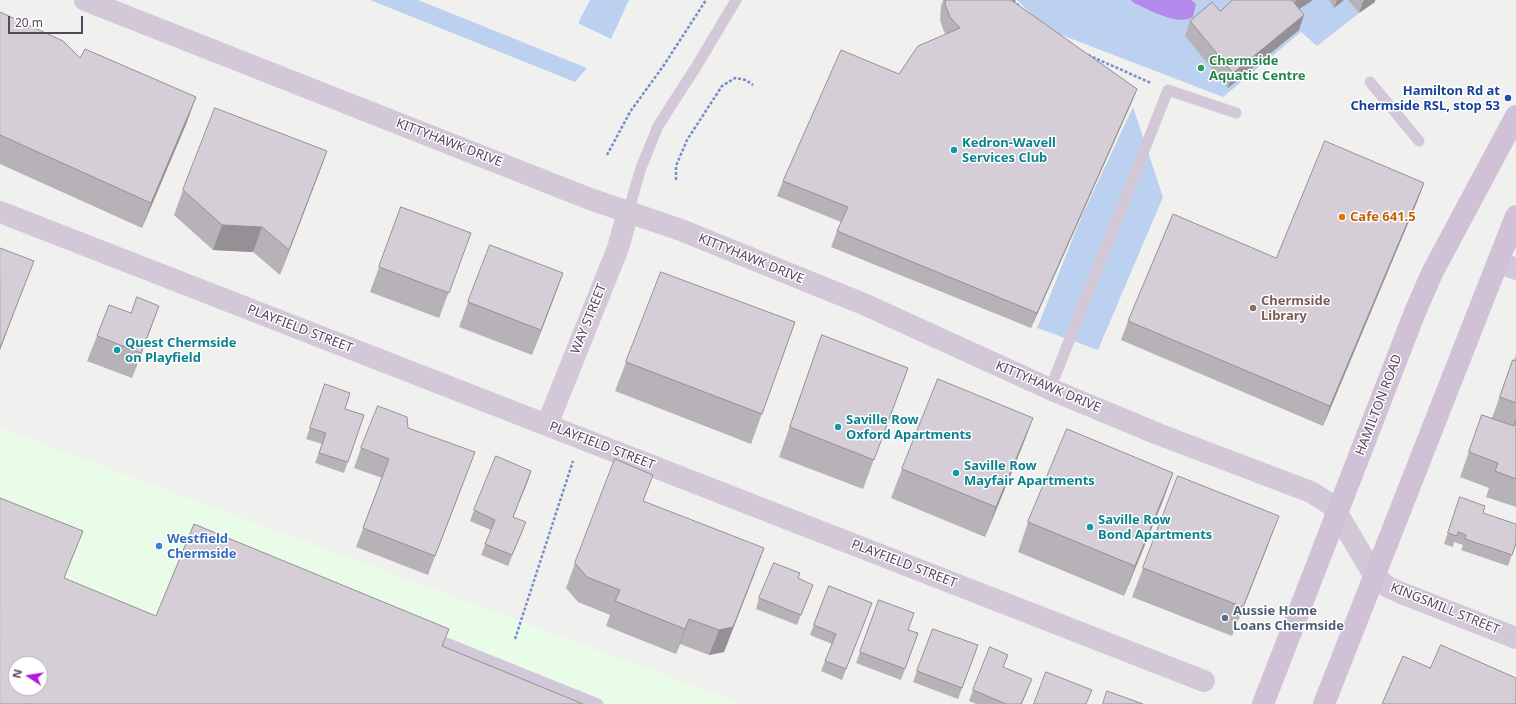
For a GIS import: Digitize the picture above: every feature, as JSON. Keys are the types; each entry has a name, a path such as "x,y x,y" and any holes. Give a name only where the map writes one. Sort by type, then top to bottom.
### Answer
{"main road":[{"name":"HAMILTON ROAD","path":"1263,704 1415,312 1432,273 1516,116"},
{"path":"1324,704 1375,576 1507,266 1516,216"}],"street":[{"name":"KITTYHAWK DRIVE","path":"85,0 590,199 681,230 866,305 1050,389 1158,434 1310,492 1330,504 1337,513 1375,576"},
{"name":"PLAYFIELD STREET","path":"0,212 1204,681"},
{"name":"WAY STREET","path":"547,425 618,248 628,212"},
{"name":"KINGSMILL STREET","path":"1375,576 1388,587 1399,592 1516,638"}],"lane":[{"path":"628,212 641,168 658,126 696,68 736,0"},
{"path":"1370,82 1419,140"},
{"path":"1050,389 1168,90 1236,113"},
{"path":"444,642 598,704"}],"path":[{"path":"607,156 630,112 664,65 706,0"},
{"path":"1013,0 1023,10"},
{"path":"1083,53 1168,90"},
{"path":"676,180 676,166 687,140 722,86 735,78 746,80 753,84"},
{"path":"515,639 573,460"}],"shaded area":[{"path":"370,0 418,0 587,68 575,82"},
{"path":"590,0 629,0 611,39 578,23"},
{"name":"Chermside Aquatic Centre","path":"1017,0 1376,0 1317,46 1301,32 1223,97 1046,29"},
{"path":"1131,0 1191,0 1196,4 1193,17 1179,20 1155,13 1134,3"},
{"path":"1133,107 1163,197 1098,350 1037,328 1080,220"},
{"name":"Westfield Chermside","path":"0,428 742,704 0,704"}],"building":[{"name":"Kedron-Wavell Services Club","path":"946,0 1011,0 1137,89 1037,313 837,231 848,207 783,181 841,50 899,74 918,46 960,28 950,17 945,4"},
{"path":"1233,0 1292,0 1304,15 1233,73 1190,21 1212,2 1220,11"},
{"path":"0,12 63,41 80,58 85,49 196,97 151,203 0,135"},
{"path":"215,108 327,151 289,250 262,227 222,225 183,190"},
{"name":"Chermside Library","path":"1325,141 1424,183 1330,406 1128,321 1173,214 1276,258"},
{"path":"401,207 471,233 449,293 379,267"},
{"path":"490,245 563,273 541,330 468,302"},
{"path":"0,248 34,261 0,348"},
{"path":"661,272 795,322 762,414 626,362"},
{"path":"137,297 159,306 141,353 97,336 109,305 131,313"},
{"name":"Saville Row Oxford Apartments","path":"822,335 908,368 874,460 790,427"},
{"path":"1513,360 1516,361 1516,403 1500,397"},
{"name":"Saville Row Mayfair Apartments","path":"938,379 1033,418 996,507 902,469"},
{"path":"325,384 350,393 345,409 364,415 348,462 319,453 326,433 310,428"},
{"path":"378,406 407,417 408,428 475,452 435,556 363,528 389,459 361,448"},
{"path":"1482,415 1514,426 1516,420 1516,479 1495,471 1498,463 1469,452"},
{"name":"Saville Row Bond Apartments","path":"1067,429 1173,473 1135,566 1028,522"},
{"path":"496,456 531,471 513,517 526,522 512,555 485,544 495,520 474,510"},
{"path":"615,459 653,475 643,501 764,548 733,627 719,630 689,619 685,629 615,601 620,590 587,577 575,563"},
{"path":"1178,476 1279,516 1243,607 1143,568"},
{"path":"1460,497 1485,506 1483,513 1516,524 1516,543 1512,555 1465,539 1466,535 1458,532 1457,536 1448,533"},
{"name":"Westfield Chermside","path":"0,498 83,531 64,578 156,616 194,524 449,629 442,646 583,704 0,704"},
{"path":"774,563 800,573 798,578 813,585 801,615 759,598"},
{"path":"829,586 872,603 846,669 825,661 836,634 814,625"},
{"path":"879,600 914,613 908,630 918,633 905,669 860,652"},
{"path":"933,629 978,645 962,688 917,671"},
{"path":"1441,645 1516,678 1516,704 1382,704 1403,656 1430,668"},
{"path":"990,647 1008,655 1003,667 1032,679 1021,704 1006,704 973,690"},
{"path":"1046,672 1092,690 1086,704 1034,704"},
{"path":"1107,691 1143,704 1103,704"}],"place":[{"name":"Chermside Aquatic Centre","path":"1201,68"},
{"name":"Hamilton Rd at Chermside RSL, stop 53","path":"1508,98"},
{"name":"Kedron-Wavell Services Club","path":"954,150"},
{"name":"Cafe 641.5","path":"1342,217"},
{"name":"Chermside Library","path":"1253,308"},
{"name":"Quest Chermside on Playfield","path":"117,350"},
{"name":"Saville Row Oxford Apartments","path":"838,427"},
{"name":"Saville Row Mayfair Apartments","path":"956,473"},
{"name":"Saville Row Bond Apartments","path":"1090,527"},
{"name":"Westfield Chermside","path":"159,546"},
{"name":"Aussie Home Loans Chermside","path":"1225,618"}]}
